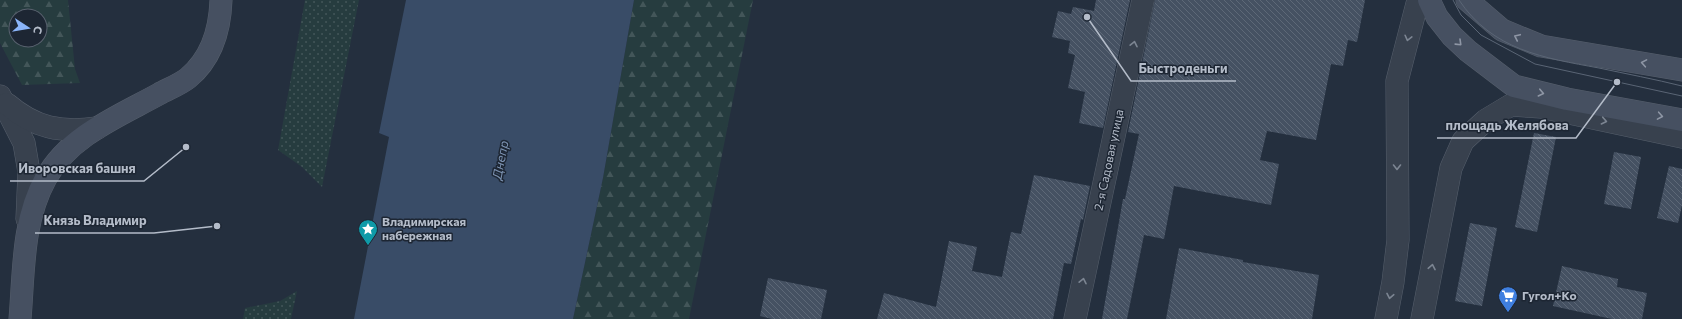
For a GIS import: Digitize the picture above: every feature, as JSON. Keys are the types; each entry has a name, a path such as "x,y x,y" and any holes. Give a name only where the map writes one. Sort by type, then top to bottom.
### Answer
{"main road":[{"path":"20,319 27,230 34,202 46,177 63,156 78,141 97,128 187,78 201,64 212,46 219,27 221,0"},
{"path":"1429,0 1437,17 1452,36 1513,96 1567,99 1682,120"},
{"path":"1467,0 1502,30 1541,46 1682,70"}],"street":[{"name":"2-я Садовая улица","path":"1075,319 1143,0"},
{"path":"1386,319 1393,282 1398,240 1397,81 1418,0"},
{"path":"1422,319 1451,168 1463,140 1513,96 1541,108 1682,137"},
{"path":"1,97 19,114 38,124 56,130 75,131 97,128"},
{"path":"1,97 24,143 29,172 27,230"}],"green space":[{"path":"0,0 68,0 75,69 80,83 22,85 0,43"},
{"path":"305,0 359,0 322,187 302,167 278,150"},
{"path":"634,0 753,0 689,319 573,319 603,178"},
{"path":"297,291 291,319 243,319 245,308 280,301"}],"water":[{"name":"Днепр","path":"406,0 634,0 603,178 573,319 354,319 389,137 379,133"}],"building":[{"path":"1096,0 1130,0 1103,128 1079,123 1085,92 1068,88 1075,55 1068,53 1070,41 1052,37 1058,11 1071,14 1073,7 1094,11"},
{"path":"1155,0 1365,0 1357,42 1348,40 1343,66 1331,64 1316,140 1267,131 1260,160 1279,164 1271,205 1174,186 1164,239 1144,235 1127,319 1102,319 1123,199 1125,199 1139,134 1128,132"},
{"path":"1534,133 1556,137 1537,232 1515,227"},
{"path":"1614,152 1641,157 1631,209 1604,204"},
{"path":"1669,166 1682,169 1682,205 1678,223 1657,218"},
{"path":"1034,175 1090,186 1083,220 1081,219 1071,264 1064,263 1053,319 877,319 884,293 936,307 949,241 977,247 972,271 1002,277 1011,232 1021,234"},
{"path":"1470,223 1497,228 1482,306 1455,301"},
{"path":"1179,248 1243,260 1243,262 1319,275 1312,319 1166,319"},
{"path":"1562,266 1618,279 1617,287 1647,293 1642,319 1612,319 1553,306"},
{"path":"768,278 827,290 821,319 772,319 760,316"}],"tram line":[{"path":"1453,0 1461,15 1481,35 1535,64 1682,96"},
{"path":"1459,0 1472,17 1487,30 1503,41 1521,49 1559,60 1682,86"}],"place":[{"name":"Быстроденьги","path":"1087,17"},
{"name":"площадь Желябова","path":"1617,82"},
{"name":"Иворовская башня","path":"186,147"},
{"name":"Князь Владимир","path":"217,226"},
{"name":"Владимирская набережная","path":"368,246"},
{"name":"Гугол+Ко","path":"1508,313"}]}
